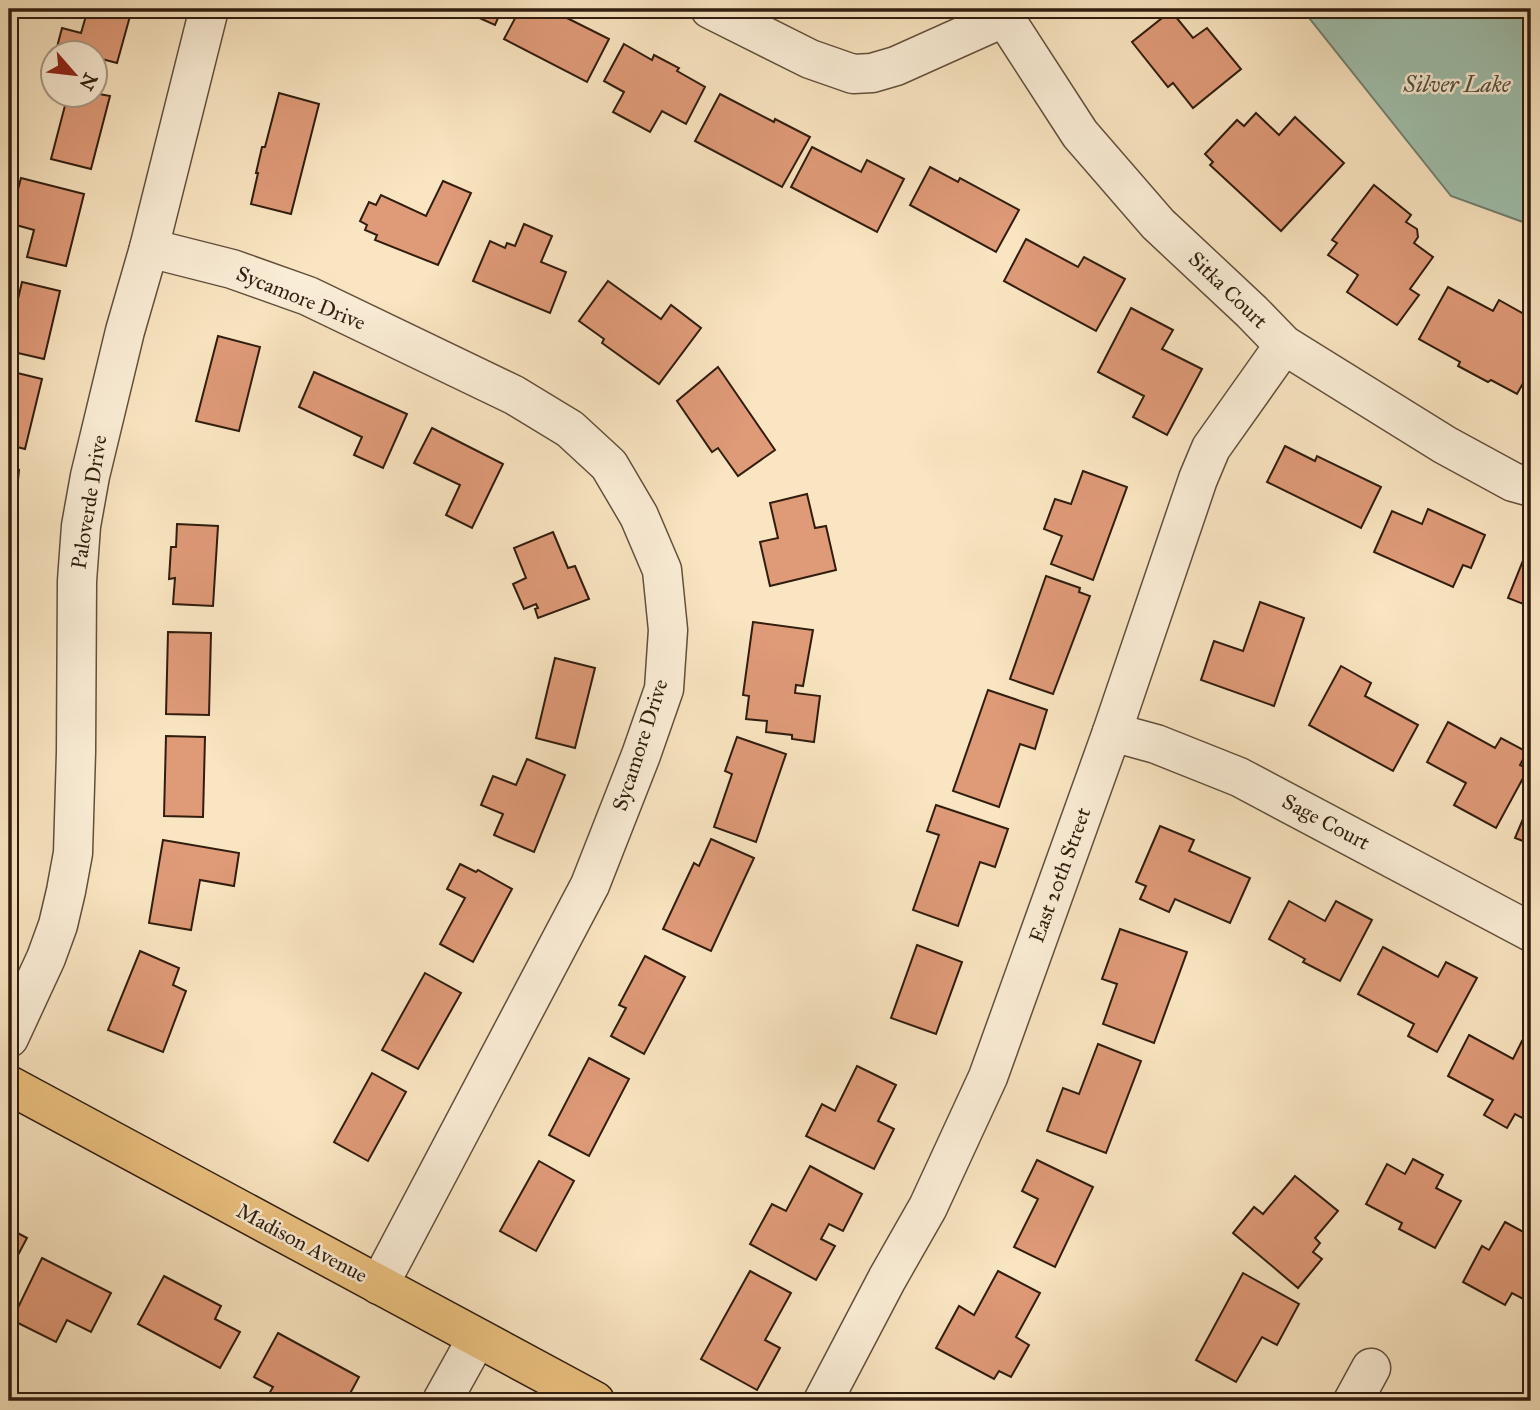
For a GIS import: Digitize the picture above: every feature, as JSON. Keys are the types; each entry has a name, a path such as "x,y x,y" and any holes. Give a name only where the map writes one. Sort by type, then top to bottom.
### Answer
{"main road":[{"name":"Madison Avenue","path":"9,1085 595,1401"}],"street":[{"name":"Paloverde Drive","path":"9,1038 46,958 66,891 73,840 77,581 81,526 118,358 149,248 209,9"},
{"path":"710,9 810,59 853,74 872,73 896,66 1001,13"},
{"name":"Sitka Court","path":"1001,13 1080,134 1158,224 1284,345 1445,445 1513,482 1531,487"},
{"name":"Sycamore Drive","path":"149,248 232,269 309,296 514,395 570,429 609,465 639,516 662,570 668,630 664,689 590,885 379,1285"},
{"name":"East 20th Street","path":"823,1401 928,1207 988,1077 1211,448 1284,345"},
{"name":"Sage Court","path":"1112,732 1156,744 1239,777 1531,932"},
{"path":"442,1401 477,1338"},
{"path":"1353,1401 1371,1368"}],"water":[{"name":"Silver Lake","path":"1302,9 1531,9 1531,225 1451,196"}],"building":[{"path":"88,9 132,9 117,63 108,61 108,38 59,38 62,28 81,33"},
{"path":"459,9 502,9 495,25"},
{"path":"520,9 557,9 565,13 563,16 609,39 587,82 504,39"},
{"path":"1171,11 1193,38 1207,28 1241,69 1193,108 1173,83 1168,87 1132,42"},
{"path":"624,44 652,60 654,55 679,68 677,71 705,87 686,124 662,111 650,132 613,112 624,92 604,81"},
{"path":"279,93 319,104 291,214 251,204 262,147 265,147"},
{"path":"720,94 810,137 782,187 695,141"},
{"path":"64,108 107,108 91,169 51,159"},
{"path":"1256,113 1279,135 1295,117 1344,163 1281,231 1210,165 1213,162 1205,154 1237,120 1244,126"},
{"path":"812,147 861,172 867,160 904,179 877,232 791,187"},
{"path":"930,167 958,182 960,178 1019,210 996,252 910,205"},
{"path":"21,178 84,194 66,266 27,257 34,230 9,223"},
{"path":"443,181 471,193 438,265 375,240 377,235 365,230 367,225 360,221 369,202 376,205 381,195 426,216"},
{"path":"1374,185 1411,215 1406,222 1417,229 1418,237 1414,243 1433,257 1410,289 1419,295 1397,325 1347,292 1358,275 1328,255 1337,243 1332,240"},
{"path":"524,224 552,236 541,262 566,272 550,313 473,281 490,241 505,248 507,243 515,246"},
{"path":"1026,239 1078,267 1084,257 1125,279 1096,331 1004,281"},
{"path":"608,281 661,319 671,305 701,328 659,384 602,343 604,339 579,321"},
{"path":"22,282 60,291 44,359 9,351 9,337"},
{"path":"1448,287 1493,311 1499,300 1531,318 1524,331 1531,335 1531,369 1517,394 1458,366 1460,362 1419,339"},
{"path":"1131,308 1173,330 1162,349 1202,369 1167,435 1133,417 1144,396 1098,372"},
{"path":"218,336 260,347 239,431 196,421"},
{"path":"718,367 775,450 738,476 718,448 712,452 677,401"},
{"path":"9,371 42,379 25,449 9,445"},
{"path":"314,372 407,414 383,468 354,455 362,437 299,407"},
{"path":"432,428 503,464 472,528 446,515 460,485 414,463"},
{"path":"1285,446 1315,461 1317,456 1381,487 1361,528 1267,482"},
{"path":"9,469 19,470 11,550 9,550"},
{"path":"1083,471 1127,487 1093,580 1051,564 1062,536 1044,529 1055,499 1071,504"},
{"path":"807,494 815,528 826,526 836,570 770,586 760,542 778,538 770,503"},
{"path":"1428,509 1485,535 1471,568 1463,565 1453,587 1374,552 1392,511 1422,524"},
{"path":"177,524 218,526 213,606 173,604 175,578 169,579 171,547 176,547"},
{"path":"553,532 568,568 575,566 589,599 538,618 536,604 524,609 513,584 526,578 514,548"},
{"path":"1526,553 1531,555 1531,607 1508,598"},
{"path":"1046,576 1080,588 1079,592 1090,596 1053,694 1010,679"},
{"path":"1260,602 1304,618 1274,706 1201,680 1214,641 1243,651"},
{"path":"753,622 813,630 803,686 796,685 795,693 820,696 814,742 792,739 792,735 766,732 767,721 746,719 749,696 743,695"},
{"path":"168,632 211,633 209,715 166,714"},
{"path":"555,658 595,668 575,748 536,738"},
{"path":"1341,666 1371,683 1365,696 1418,725 1393,771 1309,725"},
{"path":"988,690 1047,710 1035,749 1020,744 999,807 953,791"},
{"path":"1448,722 1495,748 1501,738 1527,752 1520,765 1528,769 1496,828 1454,805 1466,783 1427,762"},
{"path":"166,736 205,737 203,817 164,816"},
{"path":"737,737 786,754 756,842 714,827 732,774 725,771"},
{"path":"527,759 565,775 534,852 494,835 503,814 481,805 493,776 516,785"},
{"path":"1531,800 1531,844 1515,838"},
{"path":"936,805 1008,829 995,867 980,862 958,926 913,910 939,835 927,831"},
{"path":"1160,826 1194,840 1189,851 1250,878 1230,923 1175,899 1169,912 1140,899 1146,886 1136,882"},
{"path":"711,839 754,858 711,951 663,929 694,863 699,866"},
{"path":"163,840 239,853 234,886 200,880 191,930 149,923"},
{"path":"460,864 476,872 478,870 512,889 473,962 440,944 465,898 447,889"},
{"path":"1289,901 1325,921 1336,901 1372,920 1340,981 1303,962 1305,959 1269,939"},
{"path":"1120,929 1187,952 1154,1043 1103,1024 1117,984 1102,979"},
{"path":"917,945 962,962 936,1034 891,1018"},
{"path":"1383,947 1438,977 1446,962 1477,978 1437,1052 1408,1036 1414,1024 1358,994"},
{"path":"140,951 179,968 173,985 186,991 163,1052 108,1030"},
{"path":"645,956 685,977 644,1054 611,1036 626,1008 619,1005"},
{"path":"425,973 461,993 418,1069 382,1050"},
{"path":"1469,1035 1513,1059 1522,1041 1531,1046 1530,1122 1515,1114 1507,1128 1484,1115 1493,1100 1448,1076"},
{"path":"1098,1044 1141,1061 1106,1153 1047,1131 1063,1088 1079,1094"},
{"path":"589,1058 629,1079 589,1156 549,1135"},
{"path":"857,1066 896,1085 878,1121 894,1129 874,1169 806,1136 822,1104 835,1111"},
{"path":"372,1073 406,1092 368,1161 334,1142"},
{"path":"1413,1159 1443,1175 1436,1188 1461,1201 1435,1248 1399,1229 1402,1223 1366,1204 1387,1164 1405,1174"},
{"path":"1037,1160 1093,1187 1055,1267 1014,1247 1038,1199 1022,1191"},
{"path":"539,1161 574,1181 536,1251 500,1231"},
{"path":"810,1166 862,1194 843,1231 829,1224 821,1239 835,1246 816,1280 750,1244 772,1204 786,1211"},
{"path":"1295,1176 1338,1211 1315,1238 1320,1243 1313,1252 1322,1259 1298,1288 1233,1233 1254,1207 1263,1214"},
{"path":"9,1219 16,1223 12,1230 27,1238 9,1272"},
{"path":"1505,1222 1531,1236 1531,1303 1512,1293 1505,1305 1463,1282 1482,1246 1489,1250"},
{"path":"42,1258 111,1293 91,1332 67,1320 56,1342 12,1320"},
{"path":"750,1271 791,1293 765,1340 780,1348 757,1390 701,1359"},
{"path":"998,1271 1040,1293 1016,1337 1029,1345 1011,1377 999,1371 994,1379 936,1348 959,1306 974,1315"},
{"path":"1243,1273 1299,1304 1277,1345 1262,1337 1236,1382 1196,1360"},
{"path":"164,1276 221,1306 215,1319 240,1332 220,1368 138,1324"},
{"path":"278,1333 359,1377 346,1401 297,1401 291,1398 289,1401 265,1401 273,1387 254,1377"}]}
